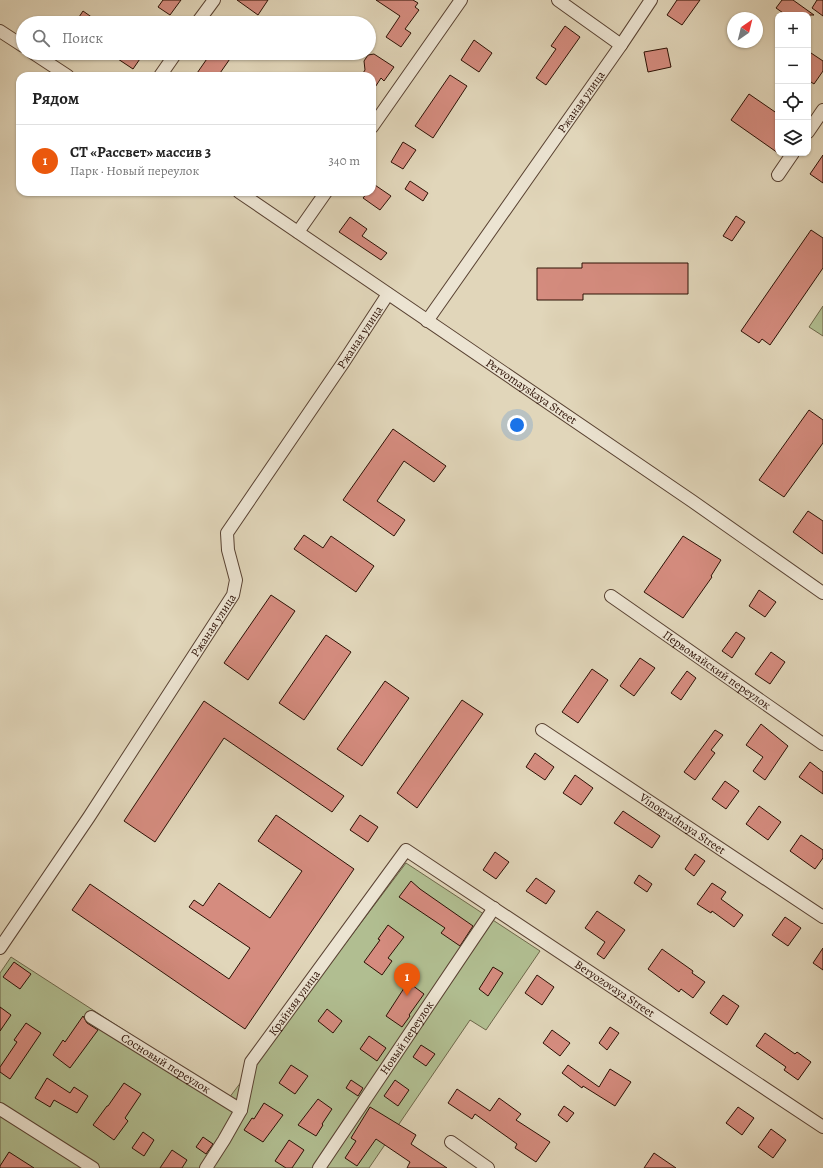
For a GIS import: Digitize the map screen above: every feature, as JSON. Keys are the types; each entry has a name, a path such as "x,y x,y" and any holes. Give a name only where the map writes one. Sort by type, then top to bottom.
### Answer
{"street":[{"path":"202,16 214,0"},
{"path":"376,121 461,0"},
{"path":"558,0 621,45"},
{"name":"Ржаная улица","path":"427,321 651,0"},
{"path":"0,31 16,41"},
{"path":"44,60 62,72"},
{"path":"163,72 171,60"},
{"path":"811,128 823,110"},
{"path":"778,175 791,156"},
{"name":"Pervomayskaya Street","path":"245,196 823,593"},
{"path":"298,232 323,196"},
{"name":"Ржаная улица","path":"0,948 89,817 233,595 236,580 228,550 227,533 343,363 388,294"},
{"name":"Первомайский переулок","path":"611,596 823,744"},
{"name":"Vinogradnaya Street","path":"542,730 823,917"},
{"name":"Beryozovaya Street","path":"406,850 823,1127"},
{"name":"Крайняя улица","path":"206,1168 241,1110 250,1062 406,850"},
{"name":"Новый переулок","path":"319,1168 494,908"},
{"name":"Сосновый переулок","path":"91,1017 241,1110"},
{"path":"0,1109 93,1168"},
{"path":"451,1142 488,1168"}],"green space":[{"path":"823,306 823,336 809,327"},
{"path":"406,863 540,951 486,1030 470,1020 369,1168 0,1168 0,973 11,957 229,1098"}],"building":[{"path":"163,0 181,0 170,15 158,7"},
{"path":"237,0 268,0 258,15"},
{"path":"376,0 413,0 418,3 415,7 419,10 405,29 411,33 401,47 386,37 400,16"},
{"path":"677,0 700,0 682,25 667,15"},
{"path":"782,0 793,0 810,12 782,12 776,8"},
{"path":"817,0 823,0 823,16 812,8"},
{"path":"83,11 90,16 80,16"},
{"path":"565,26 580,37 546,85 536,78 556,49 551,46"},
{"path":"474,40 492,53 479,72 461,60"},
{"path":"667,48 671,67 648,72 644,52"},
{"path":"811,53 823,61 823,71 814,84 811,82"},
{"path":"376,55 394,67 384,81 381,78 376,86 376,72 364,72 365,70 364,61 376,60"},
{"path":"120,60 139,60 133,69"},
{"path":"206,60 229,60 221,72 198,72"},
{"path":"450,75 467,86 433,138 415,126"},
{"path":"749,94 775,112 775,151 731,120"},
{"path":"403,142 416,150 403,169 391,162"},
{"path":"823,155 823,183 810,174"},
{"path":"410,181 428,193 423,201 405,189"},
{"path":"376,186 391,196 380,210 363,198 365,196 376,196"},
{"path":"736,216 745,222 732,241 723,236"},
{"path":"350,217 367,229 362,236 387,253 381,260 339,232"},
{"path":"811,230 823,238 823,268 770,345 762,339 759,343 741,331"},
{"path":"582,263 688,263 688,294 583,294 583,300 537,300 537,268 582,268"},
{"path":"809,410 823,420 823,443 784,497 759,480"},
{"path":"393,429 446,466 434,482 404,461 377,501 405,520 394,536 343,500"},
{"path":"808,511 823,521 823,554 793,532"},
{"path":"304,535 323,548 331,536 374,566 356,592 294,549"},
{"path":"683,536 721,560 711,576 712,577 683,618 644,592"},
{"path":"759,590 776,602 765,617 749,606"},
{"path":"271,595 295,611 248,680 224,663"},
{"path":"736,632 745,638 732,658 722,651"},
{"path":"326,635 351,652 304,720 279,703"},
{"path":"771,652 785,662 770,684 755,674"},
{"path":"640,658 655,668 634,696 620,686"},
{"path":"592,669 608,680 578,723 562,712"},
{"path":"687,671 696,678 681,700 671,693"},
{"path":"385,681 409,698 362,766 337,749"},
{"path":"462,700 483,714 417,808 397,793"},
{"path":"204,701 344,796 332,812 224,738 155,842 124,821"},
{"path":"761,724 788,746 765,780 753,771 763,757 746,745"},
{"path":"715,730 723,735 711,750 715,753 695,780 684,772"},
{"path":"535,753 554,767 545,780 526,767"},
{"path":"810,762 823,772 823,794 799,777"},
{"path":"575,775 593,788 581,805 563,793"},
{"path":"725,781 739,791 726,809 712,799"},
{"path":"759,806 781,822 768,840 746,824"},
{"path":"623,811 660,836 652,848 614,823"},
{"path":"276,815 354,869 245,1029 72,910 90,884 229,979 250,948 189,907 194,900 203,906 219,883 270,918 302,871 258,841"},
{"path":"360,815 378,827 368,842 350,830"},
{"path":"801,835 823,850 823,858 815,869 790,851"},
{"path":"495,852 509,862 496,879 483,870"},
{"path":"695,854 705,861 694,876 685,869"},
{"path":"639,875 652,884 647,892 634,883"},
{"path":"536,878 555,891 546,904 526,891"},
{"path":"411,881 473,926 460,946 441,933 445,928 399,897"},
{"path":"712,883 726,892 721,899 743,915 734,927 712,911 711,913 697,904"},
{"path":"597,911 625,930 604,959 597,954 605,942 585,928"},
{"path":"785,917 801,928 788,946 772,935"},
{"path":"388,925 404,937 388,958 392,961 382,975 364,962 380,940 378,939"},
{"path":"823,948 823,970 813,963"},
{"path":"662,949 693,971 692,973 705,982 693,998 681,989 679,992 648,969"},
{"path":"14,962 31,974 20,989 3,977"},
{"path":"493,967 503,973 488,996 479,989"},
{"path":"537,975 554,987 542,1005 525,993"},
{"path":"408,982 424,994 402,1027 386,1016"},
{"path":"723,995 739,1006 727,1025 710,1013"},
{"path":"0,1007 11,1015 0,1031"},
{"path":"327,1009 342,1021 333,1033 318,1021"},
{"path":"83,1016 87,1023 98,1030 70,1068 53,1055 63,1040 65,1042"},
{"path":"26,1023 41,1033 10,1079 0,1072 0,1067 17,1042 14,1040"},
{"path":"610,1027 619,1033 607,1050 599,1043"},
{"path":"552,1030 570,1043 560,1056 543,1043"},
{"path":"765,1033 795,1054 797,1052 811,1062 798,1080 784,1070 786,1067 756,1046"},
{"path":"369,1036 386,1048 377,1061 360,1049"},
{"path":"421,1045 435,1054 426,1066 413,1057"},
{"path":"291,1065 308,1076 295,1094 279,1083"},
{"path":"568,1065 599,1087 610,1069 631,1082 615,1106 583,1086 582,1088 562,1073"},
{"path":"47,1078 70,1093 74,1087 88,1096 77,1113 54,1100 50,1107 35,1098"},
{"path":"351,1080 363,1088 358,1096 346,1088"},
{"path":"395,1080 409,1090 398,1106 384,1096"},
{"path":"124,1083 141,1094 125,1118 128,1121 114,1140 93,1125"},
{"path":"457,1089 490,1111 499,1098 521,1114 516,1120 550,1142 536,1162 515,1148 517,1144 475,1114 472,1119 448,1103"},
{"path":"318,1099 332,1109 316,1136 298,1125"},
{"path":"264,1103 283,1115 263,1142 244,1130 252,1118 254,1119"},
{"path":"564,1106 574,1113 567,1122 558,1115"},
{"path":"370,1107 416,1135 411,1144 447,1168 407,1168 410,1162 376,1139 357,1166 345,1158 356,1141 351,1138"},
{"path":"738,1107 754,1118 742,1135 726,1123"},
{"path":"771,1129 786,1140 773,1158 758,1147"},
{"path":"143,1132 154,1140 144,1156 132,1148"},
{"path":"203,1137 213,1144 206,1154 196,1147"},
{"path":"289,1140 304,1150 292,1168 286,1168 275,1161"},
{"path":"172,1150 187,1160 182,1168 160,1168"},
{"path":"9,1152 34,1168 0,1168"},
{"path":"654,1153 676,1168 644,1168"}],"place":[{"name":"СТ «Рассвет» массив 3","path":"407,996"}]}
